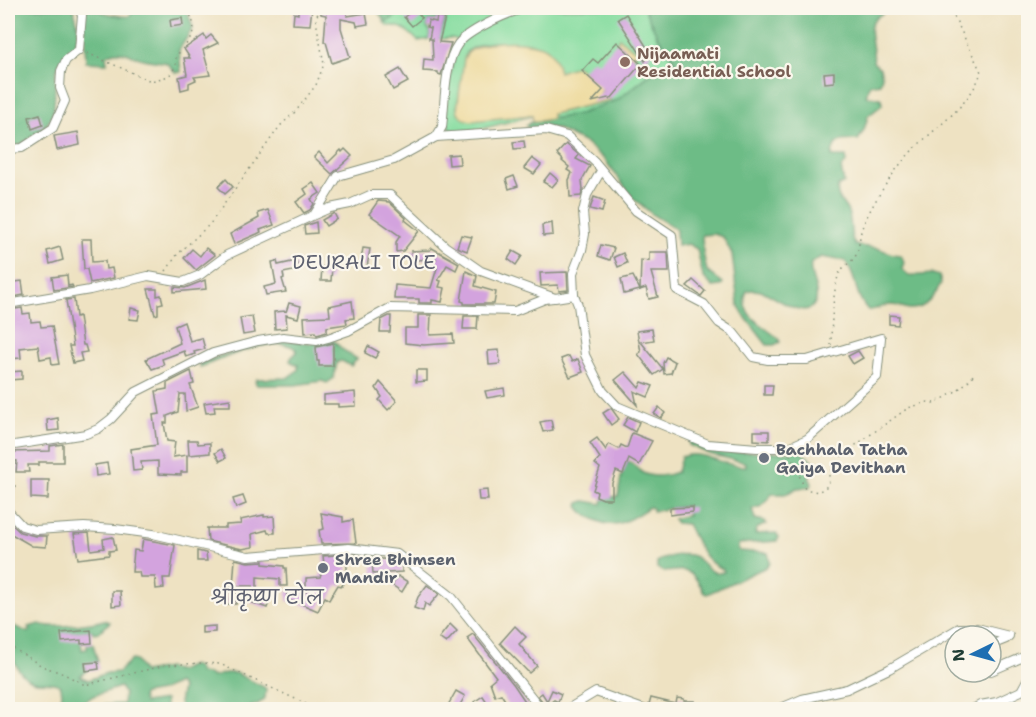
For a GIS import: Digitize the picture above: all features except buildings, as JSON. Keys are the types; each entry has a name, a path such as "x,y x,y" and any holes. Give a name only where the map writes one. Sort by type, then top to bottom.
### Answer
{"street":[{"path":"8,149 22,148 53,128 65,101 60,88 61,71 66,60 79,50 82,15 78,8"},
{"path":"436,137 442,127 450,60 458,43 495,18 520,8"},
{"path":"314,214 338,176 394,160 436,137 546,130 567,136 595,162 636,211 672,235 677,290 704,304 719,323 733,332 753,357 768,360 807,360 881,338 877,377 807,439 787,448 708,444 617,406 603,391 585,355 578,305 574,295 573,273 582,250 585,234 583,212 587,195 601,171"},
{"path":"8,304 90,290 148,276 183,282 200,275 227,255 314,214 350,204 370,195 390,195 446,246 481,271 555,298"},
{"path":"8,446 86,434 98,429 111,419 136,392 213,353 283,337 317,341 348,331 390,308 515,311 544,299 574,295"},
{"path":"8,511 22,526 36,530 84,527 116,529 153,534 248,556 349,548 397,554 451,596 542,710"},
{"path":"776,710 802,699 847,689 889,669 943,637"},
{"path":"1003,666 1029,655"},
{"path":"971,710 1021,691 1029,678"},
{"path":"566,710 596,692 641,709"}],"path":[{"path":"79,50 151,81 169,76 176,66 176,56 192,38 194,20 186,8"},
{"path":"166,280 164,273 177,255 210,224 280,126 296,111 315,85 324,64 316,21 319,8"},
{"path":"831,352 831,332 840,272 855,258 861,230 894,172 910,153 967,99 977,85 981,72 950,8"},
{"path":"787,448 805,489 818,492 826,487 829,474 842,456 853,447 908,408 928,402 933,403 949,395 965,384 974,374"},
{"path":"8,645 42,666 64,674 85,686 166,665 220,664 319,710"},
{"path":"516,710 531,697"}],"green space":[{"path":"8,8 73,8 78,25 75,44 57,68 53,113 47,124 22,145 8,145"},
{"path":"80,8 129,16 136,8 186,8 193,28 179,50 181,72 176,73 167,63 120,52 106,56 107,63 86,62 84,27"},
{"path":"375,8 514,8 503,13 477,16 411,9 386,22"},
{"path":"514,8 644,8 657,35 676,64 648,76 617,100 579,114 552,119 551,114 609,100 601,92 636,52 624,49 595,82 559,72 525,52 504,43 492,42 480,45 466,52 457,108 459,114 532,116 480,129 451,130 446,112 447,99 458,40 439,39 446,18 437,16 436,20 428,20 429,39 418,41 404,29 388,26 384,22 409,9 460,15 484,15 505,12"},
{"path":"644,8 885,8 872,23 870,29 873,62 880,68 882,76 880,83 869,85 866,96 881,98 882,105 868,116 858,140 840,141 835,146 832,157 846,157 846,163 841,169 844,183 838,186 838,195 849,216 855,245 901,255 904,262 902,269 909,276 933,274 939,276 941,283 929,301 916,309 888,305 868,310 860,298 852,273 845,261 821,257 811,263 810,268 817,295 812,307 807,310 792,307 761,291 747,291 745,299 749,313 780,342 767,345 738,304 732,254 723,237 714,234 702,235 707,271 723,283 721,286 713,287 703,277 697,249 688,244 677,246 676,230 633,198 604,159 585,143 556,128 526,126 530,123 579,114 617,100 648,76 676,64 657,35"},
{"path":"332,339 357,359 351,366 342,361 337,362 334,378 327,383 322,381 295,385 257,385 255,382 257,379 287,378 298,370 298,365 290,361 297,352 296,349 287,345 276,344 249,349 200,367 199,363 255,345 282,340 310,343"},
{"path":"689,440 726,452 788,452 798,449 815,462 809,477 812,484 810,487 797,488 786,494 772,494 762,506 752,509 755,519 764,521 766,524 756,529 755,534 776,533 779,537 777,541 738,544 738,549 768,553 770,563 766,567 707,594 692,574 680,570 663,571 657,568 657,562 660,560 673,556 691,555 710,570 724,572 705,556 687,524 676,523 673,519 688,515 687,506 653,511 649,507 624,522 610,524 588,516 578,506 579,503 585,501 602,504 603,499 618,496 621,477 628,461 643,473 656,476 677,472 681,457 689,455 705,456 738,466 746,466 746,463 709,454 689,445"},
{"path":"104,620 110,622 99,632 94,633 91,630 80,632 82,650 87,649 87,645 93,644 98,662 85,664 86,671 80,676 88,680 107,673 118,672 131,660 136,661 143,672 168,668 179,671 192,665 197,667 200,673 213,677 225,673 236,673 264,687 266,689 265,698 250,707 238,709 181,709 179,703 182,688 178,683 161,691 144,694 142,697 144,703 165,700 165,707 162,709 97,709 103,705 123,704 124,693 120,687 93,696 80,705 79,709 46,709 60,703 61,686 32,681 20,671 8,651 8,635 11,632 8,625 27,632 30,631 28,627 40,624 71,625"}],"sand":[{"path":"619,38 637,52 601,92 610,100 552,114 552,119 533,122 532,115 471,121 462,117 458,112 464,59 477,47 501,42 538,45 551,53 559,72 577,66 595,82 624,48 617,42"}],"place":[{"name":"Nijaamati Residential School","path":"625,62"},
{"name":"Bachhala Tatha Gaiya Devithan","path":"764,458"},
{"name":"Shree Bhimsen Mandir","path":"323,568"}],"district":[{"name":"DEURALI TOLE","path":"364,262"},
{"name":"श्रीकृष्ण टोल","path":"267,597"}]}
